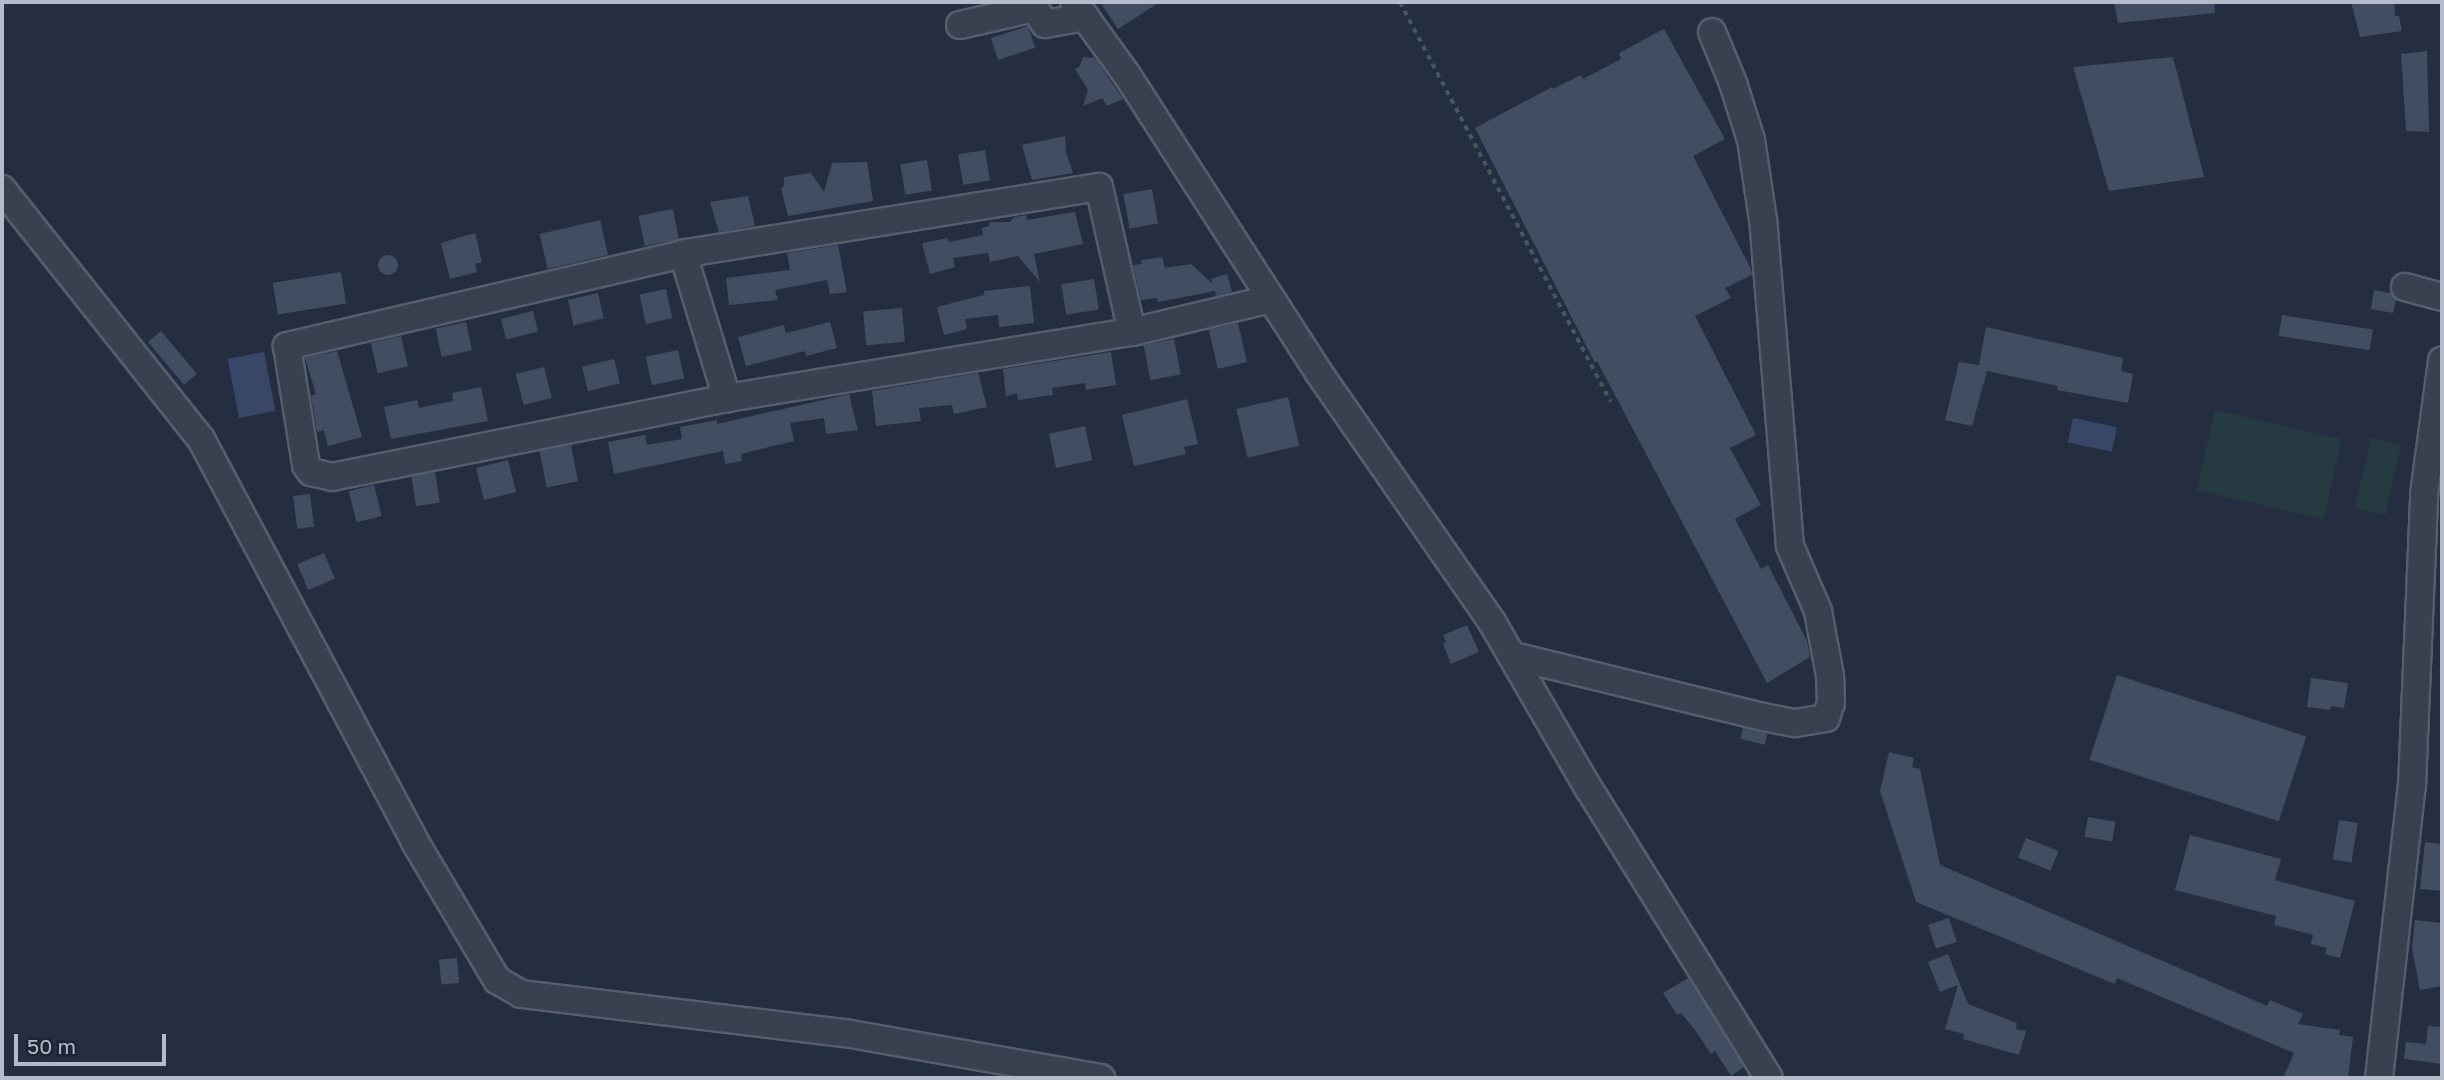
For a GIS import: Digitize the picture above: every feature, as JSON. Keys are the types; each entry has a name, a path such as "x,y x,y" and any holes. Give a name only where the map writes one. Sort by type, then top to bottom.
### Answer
{"street":[{"path":"960,24 1035,8 1045,24 1079,9 1217,212 1270,299 1513,656 1590,789 1769,1078"},
{"path":"1513,656 1763,717 1795,723 1826,718 1831,702 1830,676 1818,611 1790,546 1763,220 1751,140 1733,83 1712,32"},
{"path":"1132,332 1099,187 683,254 287,346 306,465 311,472 332,477 727,398 1132,332 1270,299"},
{"path":"2,189 201,439 415,842 497,980 521,994 845,1033 1056,1074 1101,1078"},
{"path":"683,254 727,398"},
{"path":"2406,287 2442,297"},
{"path":"2379,1078 2412,786 2424,494 2442,360"}],"path":[{"path":"1400,2 1611,402"}],"green space":[{"path":"2215,410 2342,439 2323,519 2197,490"},
{"path":"2371,438 2401,445 2385,515 2355,508"}],"water":[{"path":"264,352 275,411 239,418 228,359"},
{"path":"2073,418 2117,427 2112,452 2068,442"}],"building":[{"path":"1100,2 1160,2 1118,29"},
{"path":"2114,2 2214,2 2215,13 2118,23"},
{"path":"2351,2 2394,2 2395,16 2399,16 2402,31 2360,37"},
{"path":"1028,26 1035,48 998,60 991,38"},
{"path":"1664,29 1725,139 1693,156 1752,275 1725,288 1731,298 1695,316 1756,435 1730,448 1761,505 1735,519 1761,569 1768,565 1807,641 1810,657 1767,683 1597,361 1595,363 1475,128 1552,87 1553,89 1581,75 1583,79 1621,59 1619,53"},
{"path":"2427,51 2429,132 2406,131 2401,54"},
{"path":"1083,57 1095,58 1123,99 1107,106 1102,98 1083,106 1088,90 1075,69 1080,66"},
{"path":"2173,57 2204,177 2109,191 2073,67"},
{"path":"1065,136 1066,152 1073,173 1032,180 1022,145"},
{"path":"985,150 990,181 963,185 958,154"},
{"path":"927,160 932,191 905,195 900,164"},
{"path":"867,162 873,201 788,216 781,189 784,186 784,177 811,173 824,192 832,163"},
{"path":"1152,189 1158,223 1130,229 1123,194"},
{"path":"748,196 755,226 719,232 710,202"},
{"path":"673,209 679,239 645,246 639,216"},
{"path":"1075,212 1083,244 1034,254 1040,282 1018,256 990,262 988,253 953,258 955,267 930,274 922,243 948,238 949,242 983,235 982,228 989,226 990,222 1010,222 1014,217 1026,215 1027,220"},
{"path":"600,220 608,255 548,269 540,234"},
{"path":"475,233 482,262 475,264 477,272 450,279 441,243"},
{"path":"838,245 847,292 830,294 827,280 775,290 778,300 729,305 726,278 790,270 787,253"},
{"path":"384,255 392,255 398,265 392,275 384,275 378,269 378,261"},
{"path":"1162,257 1165,268 1191,264 1213,284 1211,279 1227,274 1232,292 1216,296 1215,291 1158,302 1157,298 1141,300 1133,265 1142,264 1141,260"},
{"path":"341,272 346,304 278,314 273,283"},
{"path":"1094,279 1099,310 1066,315 1061,284"},
{"path":"1030,286 1034,323 999,327 998,315 965,319 967,329 944,335 937,307 984,295 984,291"},
{"path":"666,289 672,318 646,324 640,295"},
{"path":"2374,290 2391,293 2396,300 2393,313 2371,309"},
{"path":"598,293 604,318 574,325 568,300"},
{"path":"902,308 905,342 866,345 863,311"},
{"path":"533,311 538,331 506,339 501,319"},
{"path":"2282,315 2373,329 2370,350 2279,336"},
{"path":"466,322 472,350 442,357 436,328"},
{"path":"830,322 837,348 806,356 805,351 746,366 738,337 784,325 786,333"},
{"path":"1238,323 1247,362 1218,369 1209,330"},
{"path":"1986,327 2123,358 2121,371 2133,374 2128,403 2057,390 2058,386 1987,371 1972,426 1945,420 1959,362 1979,365"},
{"path":"161,331 197,374 184,385 148,342"},
{"path":"401,336 408,366 378,373 371,343"},
{"path":"1174,339 1181,374 1150,380 1144,345"},
{"path":"678,350 684,378 652,385 646,357"},
{"path":"337,351 362,437 328,446 324,430 317,432 311,396 316,394 305,358"},
{"path":"1111,352 1116,385 1086,390 1085,383 1052,388 1053,395 1018,400 1017,393 1006,396 1003,369"},
{"path":"614,359 620,383 588,391 582,367"},
{"path":"544,367 552,398 524,405 516,374"},
{"path":"978,373 987,407 954,414 952,405 919,408 921,421 876,426 872,391"},
{"path":"481,387 488,421 391,439 384,407 417,400 419,408 453,401 452,393"},
{"path":"849,394 858,430 826,434 824,418 790,423 794,441 741,454 742,461 725,464 723,451 614,474 608,442 645,435 647,445 682,439 680,427 717,420 717,424"},
{"path":"1288,397 1299,446 1248,458 1236,409"},
{"path":"1187,399 1198,444 1184,447 1186,454 1134,466 1122,415"},
{"path":"1085,426 1092,460 1056,468 1049,434"},
{"path":"571,445 578,481 547,487 540,451"},
{"path":"508,460 516,492 484,500 476,468"},
{"path":"435,472 440,503 416,506 411,476"},
{"path":"374,485 382,516 357,522 349,491"},
{"path":"310,494 314,527 297,529 293,496"},
{"path":"324,553 335,579 308,590 297,564"},
{"path":"1467,625 1479,652 1451,664 1443,644 1446,642 1443,635"},
{"path":"2117,675 2306,736 2279,821 2089,760"},
{"path":"2311,678 2348,683 2344,708 2331,706 2330,710 2307,707"},
{"path":"1743,728 1767,734 1765,745 1740,739"},
{"path":"1889,752 1914,758 1912,767 1920,769 1940,865 2267,1006 2270,1000 2303,1014 2298,1024 2340,1030 2339,1035 2353,1037 2348,1078 2283,1078 2294,1053 2117,978 2115,984 1916,902 1880,791"},
{"path":"2088,817 2116,822 2112,842 2085,837"},
{"path":"2339,820 2358,823 2352,862 2333,860"},
{"path":"2190,835 2281,859 2275,880 2355,901 2340,958 2325,954 2327,948 2311,944 2313,935 2274,925 2276,916 2175,890"},
{"path":"2026,838 2058,851 2051,871 2018,857"},
{"path":"2425,842 2442,844 2442,891 2420,889"},
{"path":"1949,918 1957,942 1936,949 1928,925"},
{"path":"2415,920 2442,923 2442,986 2420,990 2412,948"},
{"path":"1948,954 1968,1004 2017,1023 2016,1029 2026,1031 2019,1055 1963,1039 1964,1034 1945,1029 1958,985 1940,992 1928,962"},
{"path":"457,958 459,983 441,984 439,960"},
{"path":"1688,978 1744,1067 1731,1076 1715,1051 1711,1054 1681,1013 1677,1015 1663,993"},
{"path":"2428,1026 2442,1027 2442,1064 2404,1059 2406,1042 2426,1044"}]}
